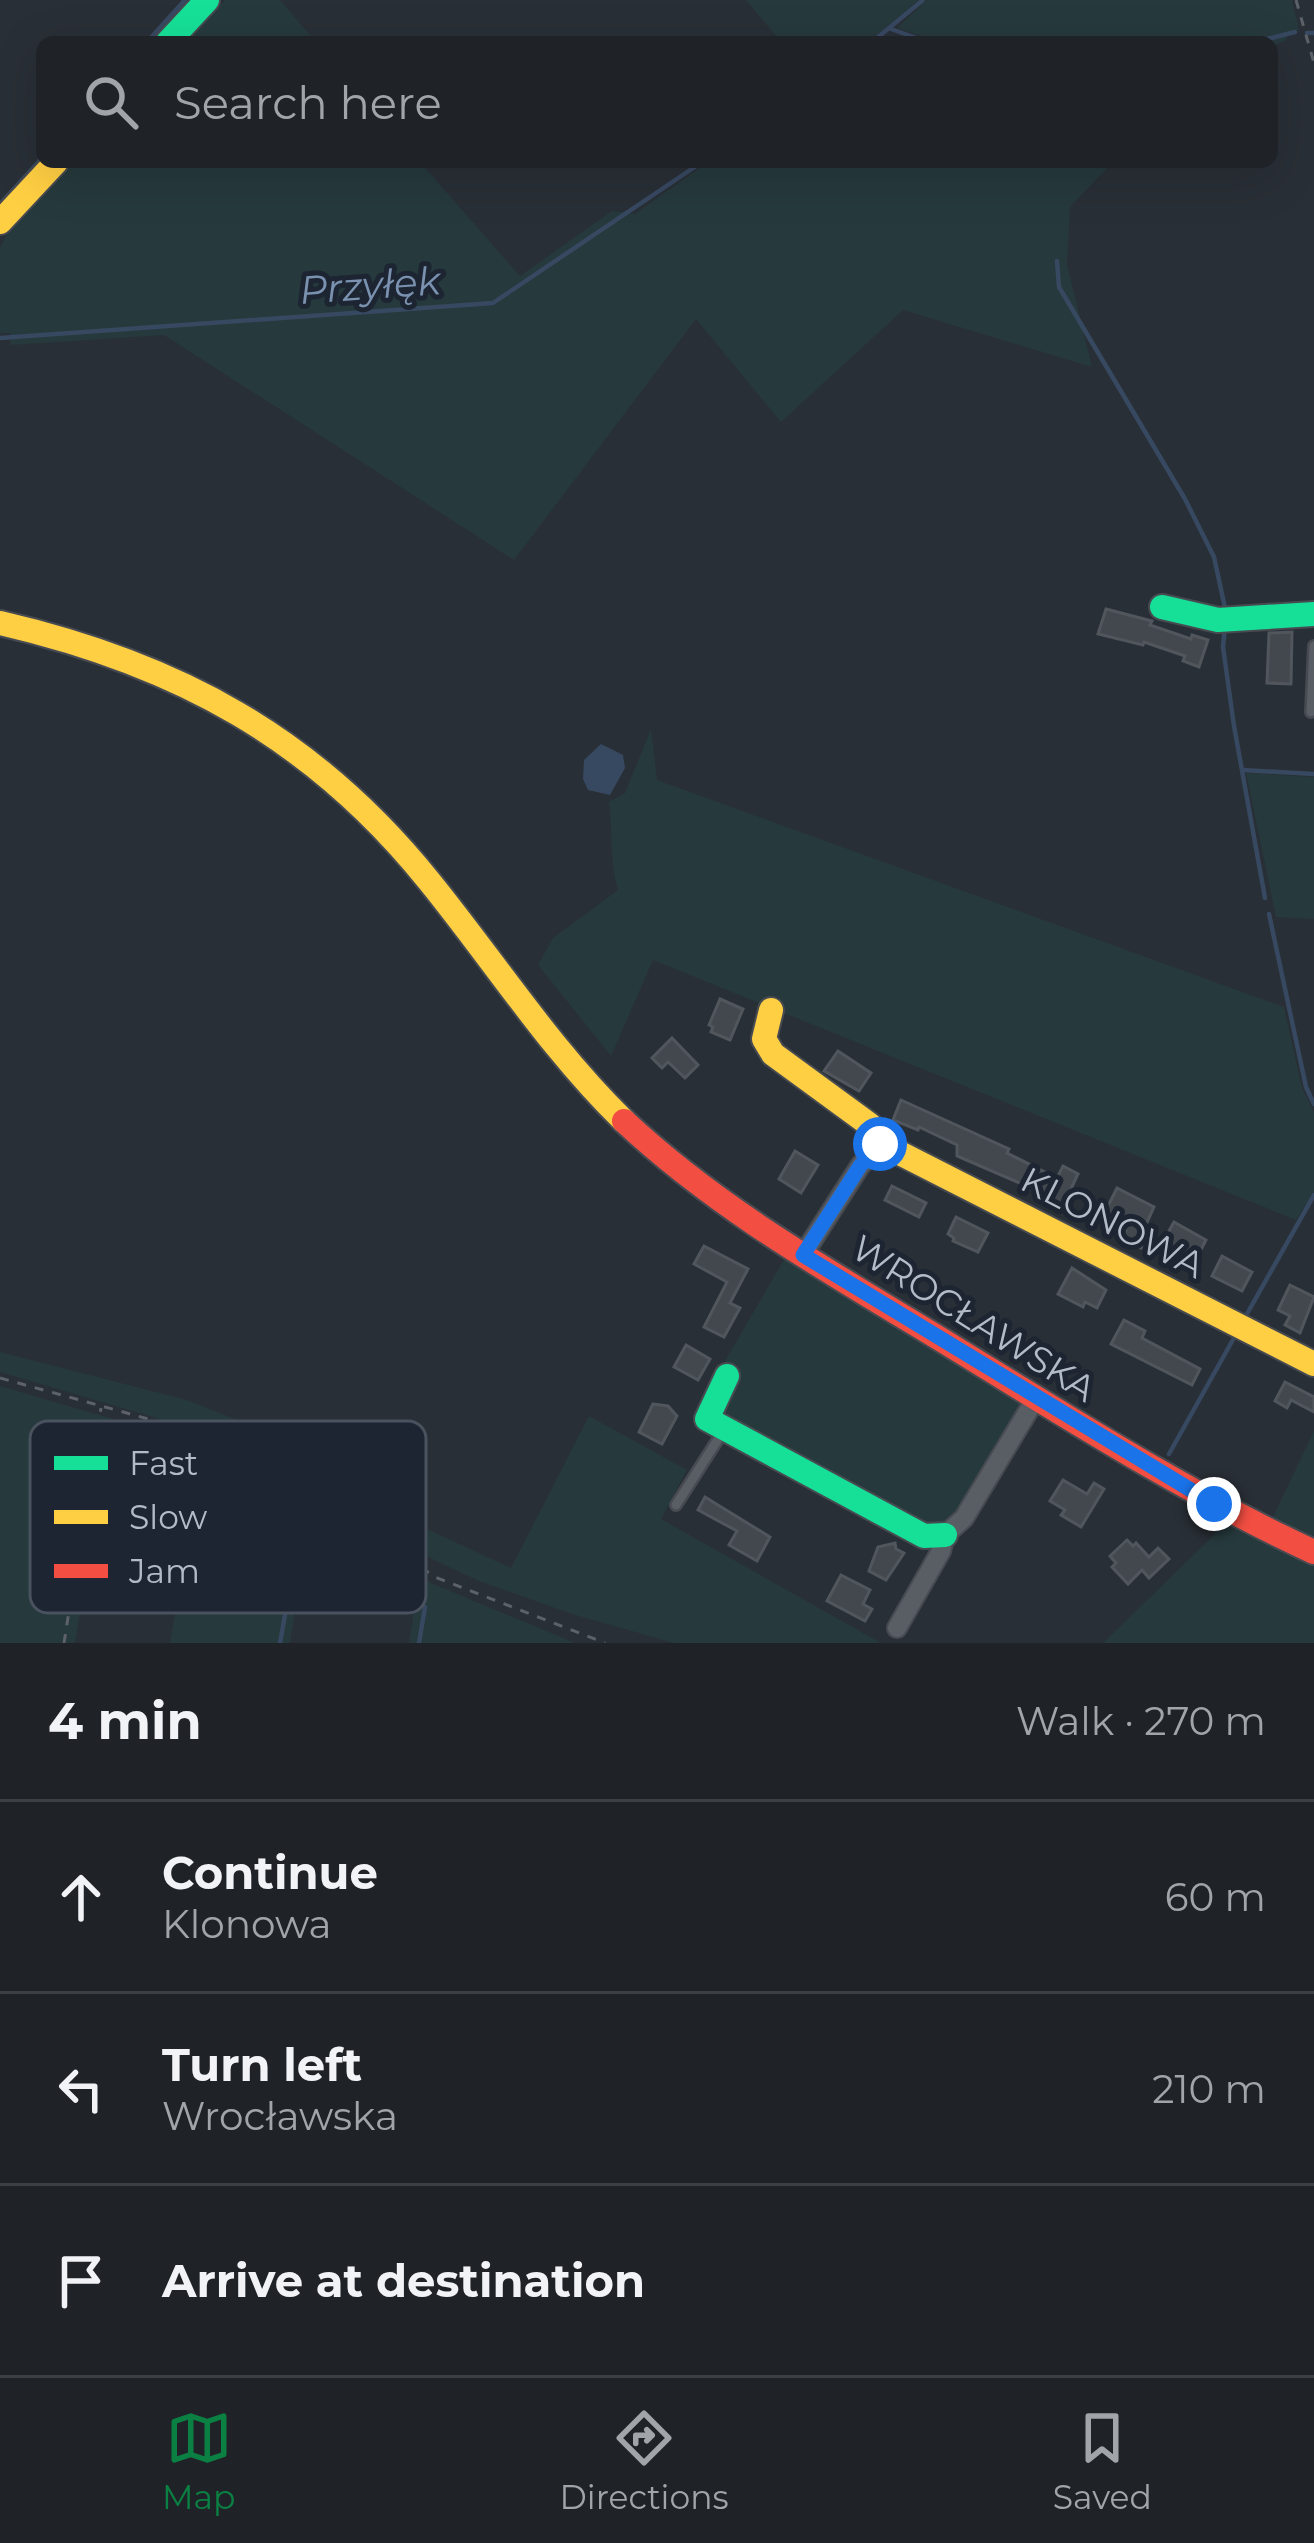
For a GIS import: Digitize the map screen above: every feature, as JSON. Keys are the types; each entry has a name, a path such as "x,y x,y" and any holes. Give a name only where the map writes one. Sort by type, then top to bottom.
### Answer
{"street":[{"path":"174,36 207,0"},
{"path":"0,222 50,168"},
{"path":"1162,607 1218,620 1314,614"},
{"name":"WROCŁAWSKA","path":"0,623 101,649 168,676 240,713 322,769 409,857 568,1062 610,1108 685,1174 803,1255 1190,1492 1314,1552"},
{"name":"KLONOWA","path":"771,1010 764,1039 772,1054 870,1125 880,1144 1314,1364"},
{"path":"803,1255 860,1166 880,1144"},
{"path":"727,1376 707,1419 932,1537 945,1534 964,1518 1036,1398"},
{"path":"897,1628 941,1551 945,1534"}],"lane":[{"path":"1311,712 1314,646"},
{"path":"676,1504 725,1428"}],"path":[{"path":"1296,0 1314,63"},
{"path":"0,1378 158,1421"},
{"path":"99,1421 101,1406"},
{"path":"426,1571 604,1643"},
{"path":"64,1643 69,1613"}],"shaded area":[{"path":"225,0 280,0 311,36 192,36"},
{"path":"746,0 919,0 875,36 776,36"},
{"path":"927,0 1292,0 1299,30 1289,32 1278,44 1278,36 921,36 897,28"},
{"path":"69,168 425,168 520,276 612,211 635,214 700,168 1107,168 1070,207 1067,264 1092,367 903,310 781,422 696,319 514,560 164,335 11,345 10,333 0,333 0,248"},
{"path":"651,729 657,780 1284,1007 1302,1088 1314,1112 1314,1192 1296,1220 653,960 611,1056 538,965 553,938 618,890 609,802 625,793"},
{"path":"1246,773 1314,777 1314,919 1276,917"},
{"path":"785,1258 1021,1397 1025,1407 950,1528 933,1534 719,1421 721,1368"},
{"path":"0,1352 187,1400 240,1421 167,1421 0,1372"},
{"path":"0,1386 113,1419 30,1421 30,1613 80,1613 75,1643 0,1643"},
{"path":"589,1416 687,1470 661,1519 881,1643 674,1643 572,1614 426,1555 426,1529 511,1568"},
{"path":"1314,1431 1314,1541 1271,1521"},
{"path":"1218,1520 1314,1564 1314,1643 1103,1643 1214,1535"},
{"path":"426,1579 575,1643 409,1643 414,1613 426,1613"},
{"path":"175,1613 295,1613 290,1643 170,1643"}],"water":[{"path":"601,744 623,755 625,768 610,795 588,790 583,779 584,760"}],"building":[{"path":"1106,609 1152,621 1150,625 1191,639 1192,635 1208,640 1199,667 1183,661 1185,656 1144,642 1098,634"},
{"path":"1292,632 1291,684 1267,683 1269,633"},
{"path":"720,999 743,1009 730,1040 711,1032 709,1025"},
{"path":"672,1038 698,1065 685,1078 668,1062 662,1068 652,1058"},
{"path":"838,1051 871,1073 859,1091 824,1071"},
{"path":"901,1100 1009,1149 1007,1153 1057,1178 1063,1166 1078,1174 1071,1189 1076,1197 1066,1198 1061,1208 1022,1184 957,1156 957,1145 893,1120"},
{"path":"795,1151 818,1165 801,1193 779,1179"},
{"path":"892,1186 926,1203 919,1217 885,1200"},
{"path":"1117,1188 1154,1207 1141,1248 1122,1238 1126,1231 1104,1214"},
{"path":"956,1217 988,1233 978,1252 948,1234"},
{"path":"1174,1222 1206,1240 1193,1265 1160,1247"},
{"path":"704,1246 748,1269 730,1303 740,1308 724,1337 704,1327 727,1282 694,1264"},
{"path":"1222,1256 1252,1272 1242,1291 1212,1276"},
{"path":"1072,1268 1106,1290 1097,1308 1085,1302 1083,1307 1058,1294"},
{"path":"1290,1285 1314,1297 1300,1333 1285,1325 1290,1316 1278,1310"},
{"path":"1124,1320 1145,1331 1142,1338 1200,1369 1192,1385 1111,1344"},
{"path":"686,1345 710,1359 698,1380 674,1367"},
{"path":"1285,1382 1314,1397 1314,1412 1291,1400 1287,1408 1275,1401"},
{"path":"653,1404 668,1406 677,1416 662,1444 639,1432"},
{"path":"1063,1480 1087,1494 1094,1483 1104,1489 1081,1527 1061,1515 1065,1510 1050,1501"},
{"path":"705,1497 770,1537 757,1561 729,1545 737,1531 698,1510"},
{"path":"1127,1540 1149,1557 1158,1548 1169,1559 1149,1578 1142,1570 1128,1584 1112,1567 1116,1563 1110,1556"},
{"path":"895,1543 904,1553 886,1580 869,1571 878,1547"},
{"path":"841,1575 870,1590 863,1604 872,1609 865,1621 827,1601"}],"waterway":[{"path":"152,36 185,0"},
{"path":"879,36 923,0"},
{"name":"Przyłęk","path":"891,29 911,36"},
{"name":"Przyłęk","path":"1278,36 1295,32"},
{"name":"Przyłęk","path":"1307,33 1314,33"},
{"path":"0,204 36,165"},
{"name":"Przyłęk","path":"0,338 493,303 693,168"},
{"path":"1057,261 1059,287 1185,499 1214,557 1225,608"},
{"path":"1225,626 1223,647 1234,726 1265,898"},
{"path":"1243,770 1314,774"},
{"path":"1269,914 1306,1087 1314,1104"},
{"path":"1243,1321 1314,1195"},
{"path":"1169,1454 1235,1336"},
{"path":"280,1643 285,1613"},
{"path":"419,1643 424,1613"}],"traffic: fast":[{"path":"174,36 207,0"},
{"path":"1162,607 1218,620 1314,614"},
{"path":"727,1376 707,1419 924,1536 945,1535"}],"traffic: slow":[{"path":"0,222 50,168"},
{"path":"0,623 126,660 183,685 289,747 338,786 429,881 547,1035 624,1121"},
{"path":"771,1010 764,1039 773,1054 870,1125 880,1143 1314,1364"}],"traffic: jam":[{"path":"624,1121 696,1182 812,1261 1120,1449 1314,1552"}],"route":[{"path":"880,1144 860,1166 803,1255 1214,1504"}]}
